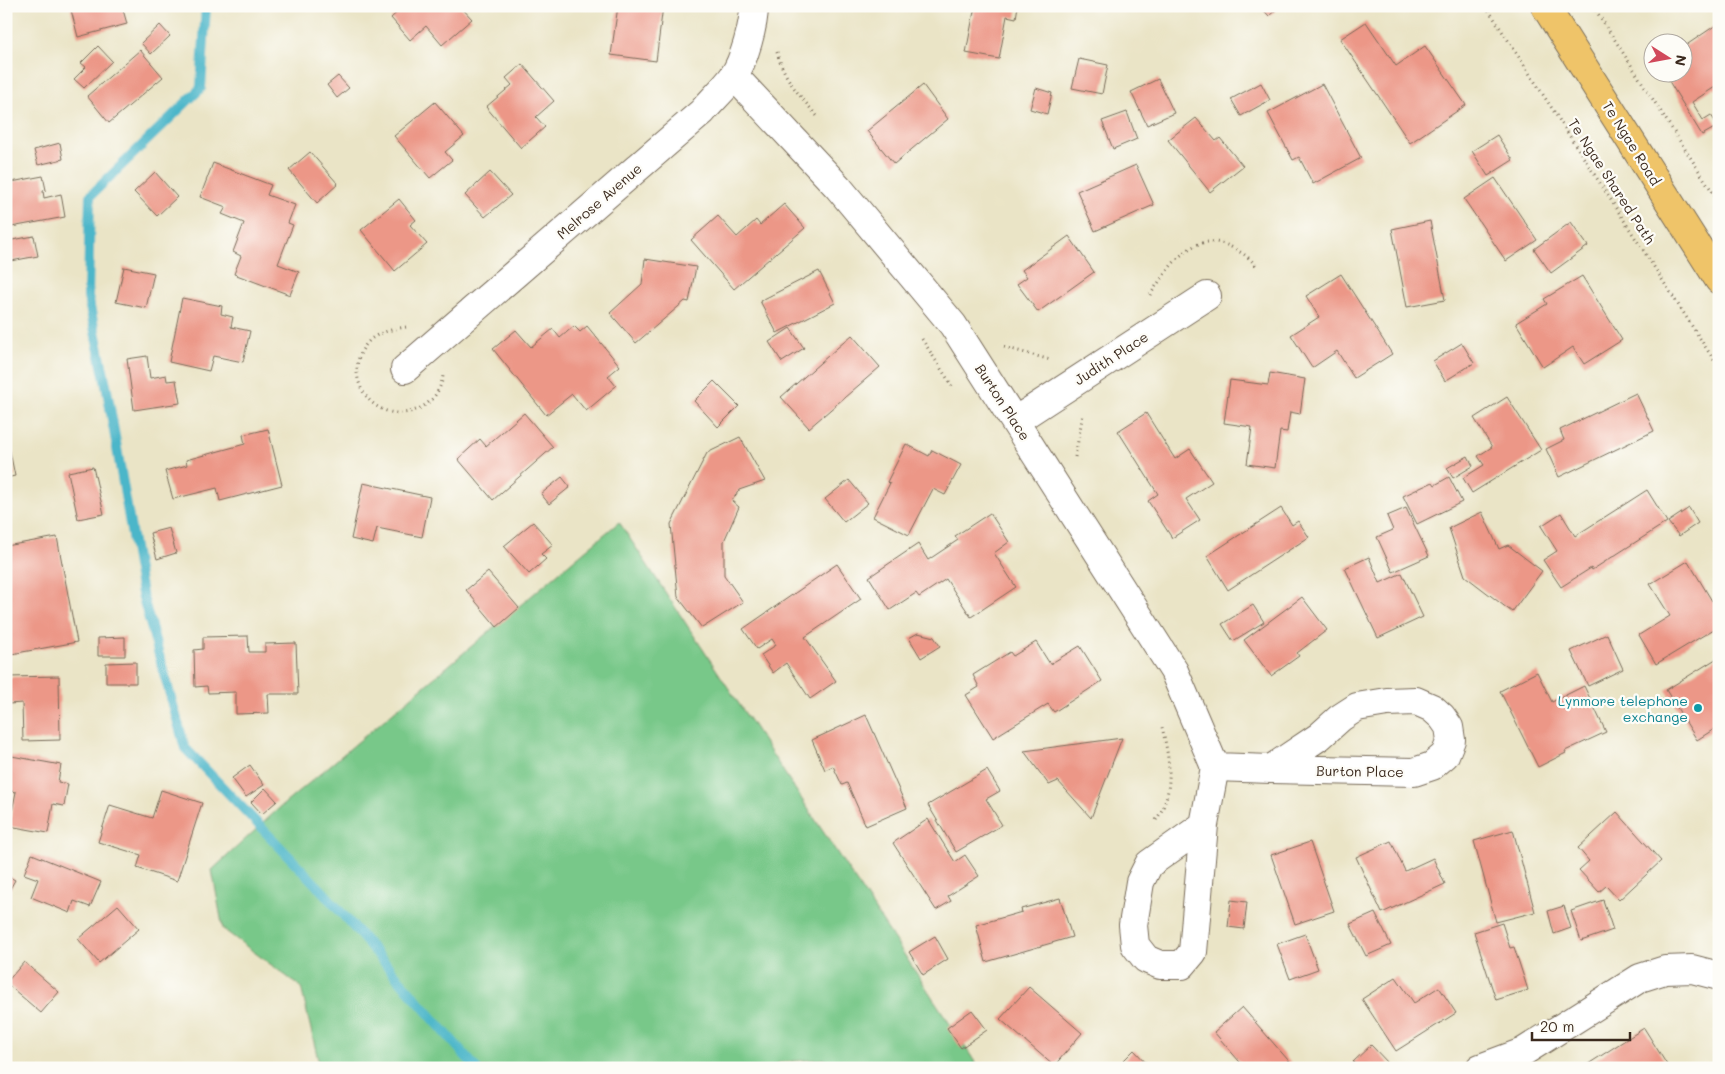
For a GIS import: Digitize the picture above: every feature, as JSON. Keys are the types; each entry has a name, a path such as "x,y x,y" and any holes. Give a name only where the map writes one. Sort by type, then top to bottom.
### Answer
{"highway":[{"name":"Te Ngae Road","path":"1545,6 1719,280"}],"street":[{"name":"Melrose Avenue","path":"405,369 702,112 734,76 746,49 754,6"},
{"name":"Burton Place","path":"734,76 838,186 953,325 1174,671 1215,767 1270,769 1414,772 1432,766 1445,755 1451,740 1449,727 1432,708 1416,701 1387,702 1357,707 1340,718 1320,736 1270,769"},
{"name":"Judith Place","path":"1015,421 1207,296"},
{"path":"1204,825 1149,864 1140,882 1133,926 1135,945 1146,959 1160,965 1182,965 1193,952 1204,825 1215,767"},
{"path":"1480,1068 1523,1052 1640,978 1666,970 1692,969 1719,976"}],"path":[{"name":"Te Ngae Shared Path","path":"1486,6 1719,368"},
{"path":"1592,6 1719,202"},
{"path":"778,43 777,51 782,68 792,86 815,114"},
{"path":"918,333 954,388"},
{"path":"1151,826 1159,816 1167,798 1169,783 1169,764 1162,725"}],"green space":[{"path":"619,522 979,1068 835,1068 825,1059 780,1062 771,1068 320,1068 301,987 223,929 212,870 277,810"}],"building":[{"path":"70,6 122,6 127,24 78,37"},
{"path":"404,6 460,6 472,19 442,45 426,26 410,40 391,18"},
{"path":"618,6 663,6 656,61 611,55"},
{"path":"975,6 1018,6 1016,18 1007,16 999,59 966,53"},
{"path":"1260,6 1280,6 1269,16"},
{"path":"1366,22 1396,66 1425,46 1466,105 1410,143 1340,39"},
{"path":"1719,23 1719,93 1715,87 1692,102 1703,120 1711,115 1718,126 1702,135 1669,82 1692,82 1692,41"},
{"path":"160,25 170,36 151,54 141,43"},
{"path":"98,46 112,61 84,88 74,79 86,67 81,63"},
{"path":"140,50 163,77 109,123 87,96"},
{"path":"1079,59 1108,65 1102,94 1072,88"},
{"path":"522,64 554,101 536,117 545,127 521,148 486,107 512,85 506,78"},
{"path":"338,76 349,88 337,98 327,85"},
{"path":"1158,79 1174,113 1147,125 1131,92"},
{"path":"1261,83 1270,100 1241,116 1231,99"},
{"path":"1322,84 1361,158 1313,184 1299,157 1293,160 1268,113"},
{"path":"923,85 948,119 894,164 867,131"},
{"path":"1036,88 1052,93 1047,114 1030,109"},
{"path":"435,102 464,136 445,152 452,160 430,178 394,136"},
{"path":"1127,112 1137,139 1113,149 1102,121"},
{"path":"1196,118 1216,141 1220,138 1243,166 1210,192 1168,140"},
{"path":"1497,135 1513,160 1488,176 1472,151"},
{"path":"60,143 63,159 38,165 34,150"},
{"path":"310,152 338,184 317,203 289,170"},
{"path":"213,163 271,185 267,195 295,205 288,223 293,225 278,264 299,272 290,295 234,274 241,256 233,252 244,223 222,214 226,207 200,197"},
{"path":"1136,165 1154,205 1095,231 1077,191"},
{"path":"155,172 177,197 157,216 134,192"},
{"path":"490,172 511,195 485,217 465,195"},
{"path":"43,176 46,190 43,191 44,198 61,194 65,217 6,228 6,183"},
{"path":"1495,178 1537,240 1506,261 1464,199"},
{"path":"399,199 416,220 410,225 427,244 395,271 361,230"},
{"path":"784,204 805,228 734,289 691,240 718,216 737,237 756,220 760,225"},
{"path":"1430,221 1445,300 1407,307 1392,229"},
{"path":"1571,222 1588,246 1551,273 1534,249"},
{"path":"34,236 38,256 11,261 7,241"},
{"path":"1069,236 1094,272 1038,312 1017,284 1027,277 1022,270"},
{"path":"645,259 696,267 689,302 685,301 636,343 610,313 642,284"},
{"path":"124,267 154,273 146,308 116,302"},
{"path":"819,271 835,303 777,333 760,301"},
{"path":"1341,274 1392,354 1354,378 1337,351 1312,368 1291,335 1319,317 1306,296"},
{"path":"1582,276 1622,340 1584,364 1573,347 1543,367 1516,323 1547,304 1544,299"},
{"path":"182,298 222,306 221,314 233,317 231,327 250,331 243,362 213,356 209,371 169,362"},
{"path":"574,326 580,332 587,326 620,366 608,376 616,386 586,411 572,394 546,415 493,349 516,330 531,347 553,329 560,338"},
{"path":"790,328 804,348 782,362 769,342"},
{"path":"852,335 880,367 809,428 781,397"},
{"path":"1462,343 1474,363 1445,381 1433,361"},
{"path":"147,356 150,378 166,375 167,381 176,380 180,403 134,410 127,359"},
{"path":"1270,373 1305,379 1300,414 1290,412 1287,432 1280,431 1275,468 1247,464 1252,427 1224,423 1230,380 1268,385"},
{"path":"714,381 739,406 718,427 694,401"},
{"path":"1636,393 1654,431 1559,477 1546,449 1564,440 1560,430"},
{"path":"1507,397 1541,450 1472,493 1463,478 1484,465 1478,456 1492,447 1474,418"},
{"path":"524,413 553,447 493,500 458,459 480,439 486,446"},
{"path":"1146,413 1175,459 1190,449 1212,482 1186,499 1200,520 1172,538 1148,501 1158,494 1118,431"},
{"path":"268,429 282,485 220,501 217,488 173,499 165,471 187,465 186,460 245,444 243,435"},
{"path":"6,432 15,476 6,478"},
{"path":"740,437 765,481 739,490 732,501 739,507 724,541 724,575 743,602 702,628 678,597 671,524 707,453"},
{"path":"906,444 929,456 932,450 961,465 945,495 933,489 909,535 873,517 890,483 887,482"},
{"path":"1468,456 1473,466 1453,478 1447,468"},
{"path":"93,467 104,514 78,519 68,472"},
{"path":"562,477 570,487 549,504 541,494"},
{"path":"1449,477 1462,502 1417,524 1403,496 1433,482 1435,485"},
{"path":"849,480 868,503 844,522 825,499"},
{"path":"363,483 430,497 422,537 377,528 373,544 351,539"},
{"path":"1647,490 1667,522 1592,570 1591,568 1561,587 1543,560 1557,551 1541,526 1561,513 1575,536"},
{"path":"1281,508 1292,525 1298,521 1309,537 1228,590 1207,556"},
{"path":"1406,508 1429,556 1393,572 1377,537 1393,530 1387,516"},
{"path":"1689,508 1698,523 1679,536 1668,522"},
{"path":"1482,512 1499,549 1508,545 1542,571 1512,612 1465,576 1449,528"},
{"path":"990,513 1009,542 994,553 1016,587 971,617 946,579 919,597 916,593 890,610 869,577 918,544 928,560 958,540 955,536"},
{"path":"533,522 553,545 541,554 546,559 529,574 504,546"},
{"path":"169,528 176,553 157,559 150,533"},
{"path":"57,537 77,642 6,655 6,546"},
{"path":"1369,557 1380,583 1402,573 1423,617 1378,638 1345,568"},
{"path":"1688,561 1712,601 1719,597 1719,626 1656,664 1639,635 1670,616 1650,584"},
{"path":"837,564 861,599 805,637 836,681 810,699 786,663 773,673 761,655 776,645 772,639 757,649 743,629"},
{"path":"488,572 519,608 497,627 466,590"},
{"path":"1302,597 1327,630 1297,653 1299,656 1271,676 1244,640"},
{"path":"1253,605 1264,622 1233,641 1222,624"},
{"path":"918,633 934,637 940,646 921,658 909,638"},
{"path":"1607,634 1623,669 1588,686 1571,651"},
{"path":"248,636 249,652 265,652 265,644 296,643 298,694 268,694 269,713 236,714 236,692 208,693 207,686 195,687 194,650 203,649 203,637"},
{"path":"125,637 125,656 98,656 98,638"},
{"path":"1036,642 1050,664 1080,646 1102,681 1054,712 1048,704 993,738 966,695 979,687 973,675 1010,652 1013,656"},
{"name":"Lynmore telephone exchange","path":"1719,657 1719,726 1697,740 1666,690"},
{"path":"136,662 136,683 106,683 106,663"},
{"path":"1537,672 1552,702 1584,686 1606,732 1565,751 1566,753 1538,767 1500,691"},
{"path":"59,676 60,740 23,741 22,703 9,704 8,677"},
{"path":"866,715 907,808 866,826 847,783 842,785 833,766 825,770 812,740"},
{"path":"1122,738 1091,818 1058,781 1049,785 1024,751"},
{"path":"6,755 61,765 58,782 68,784 64,806 53,804 48,833 9,826 16,792 6,790"},
{"path":"250,765 264,785 246,797 232,778"},
{"path":"987,770 1000,791 986,799 1002,825 956,852 928,805"},
{"path":"265,788 277,801 262,814 251,802"},
{"path":"161,790 202,803 177,881 137,868 141,855 98,842 110,805 152,818"},
{"path":"1617,812 1661,861 1619,900 1606,886 1599,892 1579,870 1589,861 1578,848"},
{"path":"928,819 955,862 965,855 979,876 948,896 951,901 936,910 893,843"},
{"path":"1513,830 1535,912 1496,922 1474,841"},
{"path":"1391,841 1405,871 1433,858 1445,884 1382,913 1356,857"},
{"path":"1310,842 1334,911 1295,924 1271,855"},
{"path":"32,854 101,882 90,907 74,901 70,913 31,897 38,879 24,874"},
{"path":"6,875 15,880 6,896"},
{"path":"1060,898 1072,937 986,962 976,925 1022,912 1021,909"},
{"path":"1231,900 1247,902 1244,929 1228,927"},
{"path":"1603,900 1613,930 1581,941 1571,911"},
{"path":"118,905 139,929 99,963 78,939"},
{"path":"1564,906 1571,928 1554,934 1548,911"},
{"path":"1375,913 1391,945 1366,956 1350,924"},
{"path":"1502,923 1510,948 1514,947 1528,990 1496,1000 1474,932"},
{"path":"1305,934 1318,969 1290,979 1277,944"},
{"path":"935,936 948,959 923,975 909,952"},
{"path":"24,962 59,992 41,1013 6,983"},
{"path":"1396,977 1414,1003 1439,987 1456,1013 1396,1051 1362,999"},
{"path":"1029,987 1082,1033 1054,1066 1000,1019"},
{"path":"1242,1007 1295,1068 1245,1068 1214,1032"},
{"path":"972,1010 987,1030 961,1048 947,1028"},
{"path":"1644,1028 1669,1068 1582,1068"},
{"path":"1371,1045 1390,1065 1387,1068 1359,1068 1353,1062"},
{"path":"1134,1050 1151,1068 1116,1068"}],"waterway":[{"path":"206,6 201,88 90,196 88,297 107,390 142,594 185,748 325,894 476,1068"}],"place":[{"name":"Lynmore telephone exchange","path":"1698,708"}]}
